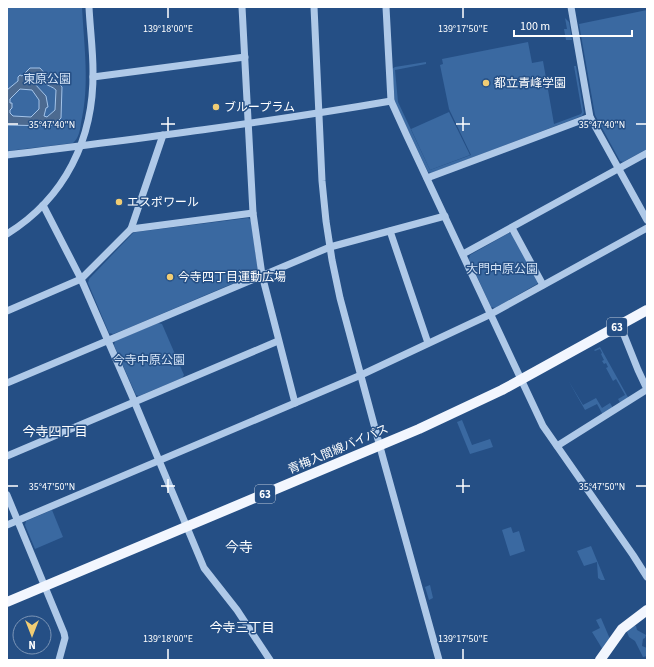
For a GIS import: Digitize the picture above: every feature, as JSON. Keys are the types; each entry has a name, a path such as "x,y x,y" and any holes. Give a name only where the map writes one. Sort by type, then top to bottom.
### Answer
{"main road":[{"name":"青梅入間線バイパス","path":"7,602 480,401 647,310"},
{"path":"605,658 622,629 647,610"}],"street":[{"path":"7,234 43,205 67,175 81,146 90,112 93,77 89,7"},
{"path":"242,7 253,213 262,275 294,403"},
{"path":"314,7 322,181 330,247 340,298 439,660"},
{"path":"386,7 391,101 543,426 647,577"},
{"path":"571,7 590,117 647,220"},
{"path":"93,77 245,57"},
{"path":"7,155 248,124 319,114 391,101"},
{"path":"427,178 590,117"},
{"path":"7,311 82,279 131,229 162,135"},
{"path":"463,254 647,153"},
{"path":"43,205 82,279 204,568 237,610 270,660"},
{"path":"131,229 253,213"},
{"path":"7,383 330,247 445,216"},
{"path":"512,228 543,285"},
{"path":"7,525 361,375 490,314 647,228"},
{"path":"390,231 428,343"},
{"path":"557,446 646,390 620,325"},
{"path":"7,456 278,341"},
{"path":"7,495 65,638 59,660"}],"green space":[{"name":"東原公園","path":"7,7 82,7 86,80 84,109 80,131 77,139 73,143 7,151"},
{"path":"647,10 647,149 623,162 620,161 595,115 579,24"},
{"path":"565,18 569,22 572,40 566,40 564,29 567,29"},
{"path":"528,42 532,63 543,61 554,124 581,114 582,112 574,66 576,66 584,113 582,116 431,173 428,172 395,103 392,69 395,67 426,62 426,64 395,70 398,102 430,170 471,155 449,109 440,65 443,64 442,59"},
{"path":"449,112 470,155 430,170 411,129"},
{"name":"今寺四丁目運動広場","path":"248,218 251,220 258,271 255,274 126,329 113,334 109,333 88,283 89,279 133,233"},
{"name":"大門中原公園","path":"509,233 513,234 539,281 537,284 495,308 491,307 469,259 470,255"},
{"name":"今寺中原公園","path":"158,323 162,324 184,375 182,378 139,396 136,395 114,345 115,341"},
{"path":"600,347 629,399 621,404 618,399 625,395 616,379 613,381 606,368 608,367 606,363 604,364 602,361 604,360 600,349 594,350"},
{"path":"568,380 583,405 596,398 602,408 610,403 613,408 603,415 597,404 585,410"},
{"path":"462,420 472,445 490,439 493,447 470,454 457,422"},
{"path":"52,510 63,537 35,549 25,525 26,521"},
{"path":"511,527 513,533 519,531 525,551 510,556 502,530"},
{"path":"591,546 605,580 598,578 597,562 584,566 577,551"},
{"path":"430,585 433,598 429,600 425,587"},
{"path":"601,618 610,639 603,650 592,632 600,628 596,620"},
{"path":"633,625 636,626 637,630 646,635 643,639 642,646 647,648 647,656 643,657 635,641 629,637 627,632"}],"shaded area":[{"path":"30,68 40,68 49,78 54,78 62,87 61,118 51,126 7,125 7,90 18,81 18,77 20,75 22,76","holes":["32,75 38,75 44,84 45,83 56,90 55,110 47,117 44,116 46,108 48,107 46,96 34,83 26,82","20,89 32,90 39,100 39,109 31,117 13,116 10,113 12,108 10,99"]}],"place":[{"name":"都立青峰学園","path":"486,83"},
{"name":"ブループラム","path":"216,107"},
{"name":"エスポワール","path":"119,202"},
{"name":"今寺四丁目運動広場","path":"170,277"}],"district":[{"name":"今寺四丁目","path":"55,431"},
{"name":"今寺","path":"239,547"},
{"name":"今寺三丁目","path":"242,627"}]}
